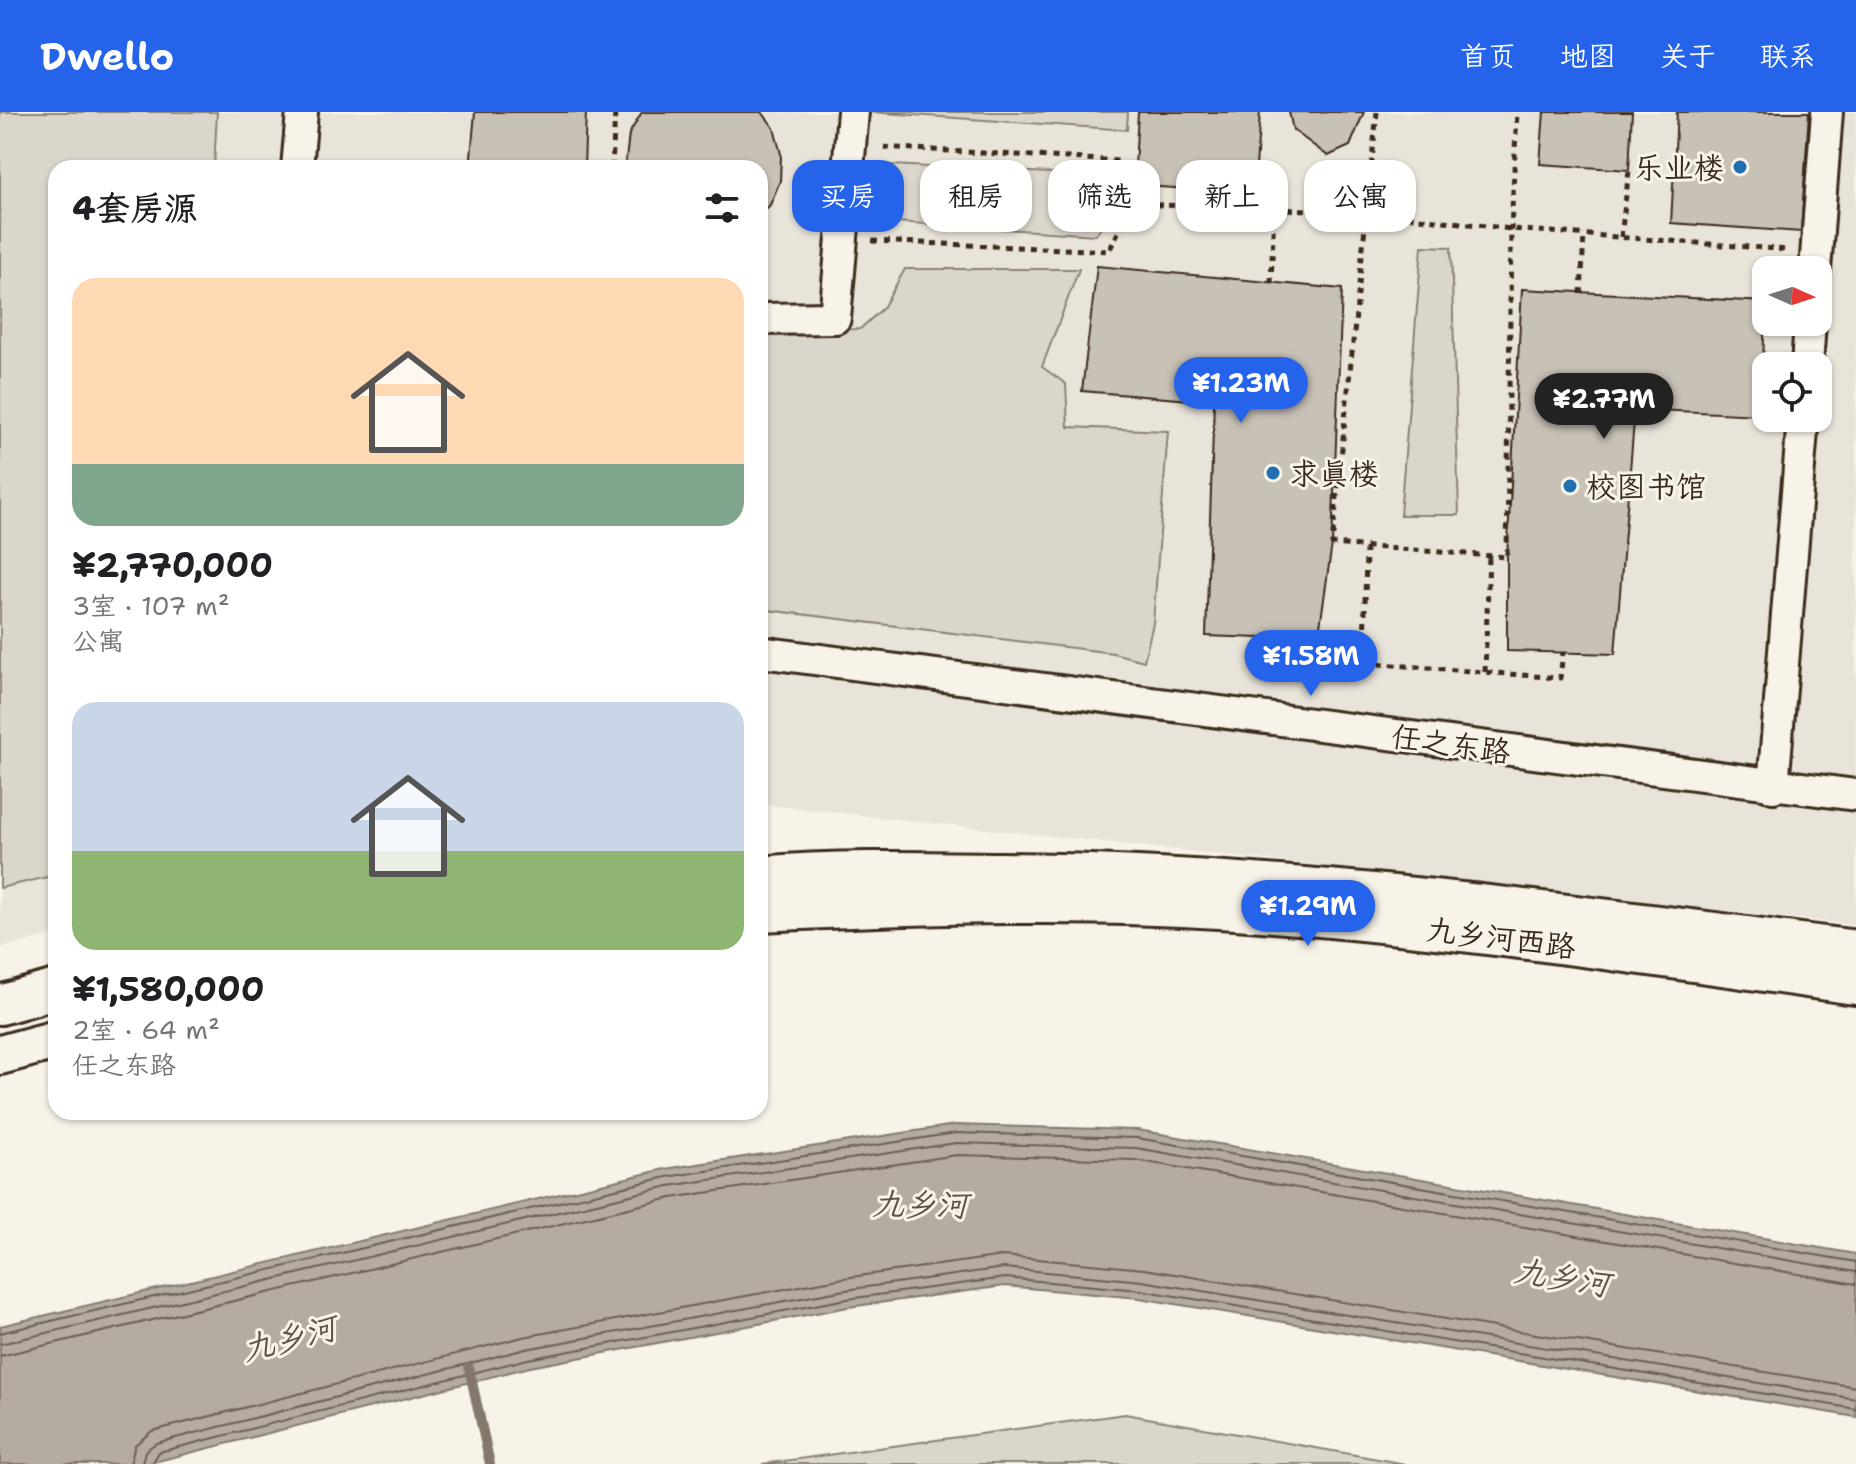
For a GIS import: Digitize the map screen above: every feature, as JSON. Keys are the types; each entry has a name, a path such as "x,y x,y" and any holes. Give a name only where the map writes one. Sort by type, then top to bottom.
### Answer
{"main road":[{"name":"九乡河西路","path":"768,876 936,871 1274,882 1447,898 1856,950"},
{"name":"九乡河西路","path":"768,912 908,905 1057,905 1259,912 1443,930 1856,985"},
{"path":"0,1005 48,991"},
{"path":"0,1055 48,1042"}],"street":[{"path":"298,160 302,112"},
{"path":"768,319 835,318 853,112"},
{"path":"1815,256 1827,112"},
{"path":"1773,787 1802,432"},
{"name":"任之东路","path":"768,653 1773,787 1856,795"}],"path":[{"path":"612,160 615,112"},
{"path":"1373,160 1377,112"},
{"path":"1367,232 1332,544 1507,557 1511,229 1517,112"},
{"path":"852,144 1103,160"},
{"path":"1621,237 1629,170"},
{"path":"1416,218 1621,237 1775,256"},
{"path":"842,240 1109,251 1118,232"},
{"path":"1271,283 1273,232"},
{"path":"1581,294 1584,234"},
{"path":"1364,663 1366,547"},
{"path":"1485,672 1489,556"},
{"path":"1264,638 1264,655 1560,678 1563,652"}],"shaded area":[{"path":"0,112 1856,112 1856,925 768,805 768,160 48,160 48,936 0,948"},
{"path":"0,112 217,112 214,160 48,160 48,877 0,888"},
{"path":"870,112 1128,112 1127,130"},
{"path":"904,166 920,166 920,224 904,223"},
{"path":"1032,172 1048,173 1048,232 1032,231"},
{"path":"1050,232 1098,232 1096,235"},
{"path":"1422,246 1451,247 1459,515 1400,515"},
{"path":"905,269 1079,269 1042,367 1066,384 1068,427 1168,431 1153,623 1144,661 1113,653 768,610 768,331 860,329 883,308"},
{"path":"1125,1414 1406,1464 762,1464"}],"water":[{"name":"九乡河","path":"955,1125 1138,1130 1856,1254 1856,1417 1139,1298 1005,1286 848,1307 530,1367 146,1464 0,1464 0,1326 665,1169"}],"building":[{"path":"475,112 586,112 584,160 471,160"},
{"path":"642,112 762,112 774,128 781,154 780,181 768,207 768,160 626,160 629,134"},
{"path":"1138,112 1260,112 1256,160 1176,160 1176,188 1160,187 1160,160 1135,160"},
{"path":"1289,112 1364,112 1350,146 1328,156 1293,130"},
{"path":"1544,112 1632,112 1629,170 1540,164"},
{"name":"乐业楼","path":"1677,112 1809,112 1801,232 1671,223"},
{"name":"求真楼","path":"1097,266 1342,289 1332,544 1318,640 1206,636 1214,402 1082,391"},
{"name":"校图书馆","path":"1522,289 1752,301 1752,336 1764,336 1763,352 1752,352 1752,415 1635,409 1615,654 1507,651 1507,557"}],"waterway":[{"path":"469,1368 490,1464"}],"place":[{"name":"乐业楼","path":"1740,167"},
{"name":"求真楼","path":"1273,473"},
{"name":"校图书馆","path":"1570,486"}]}
